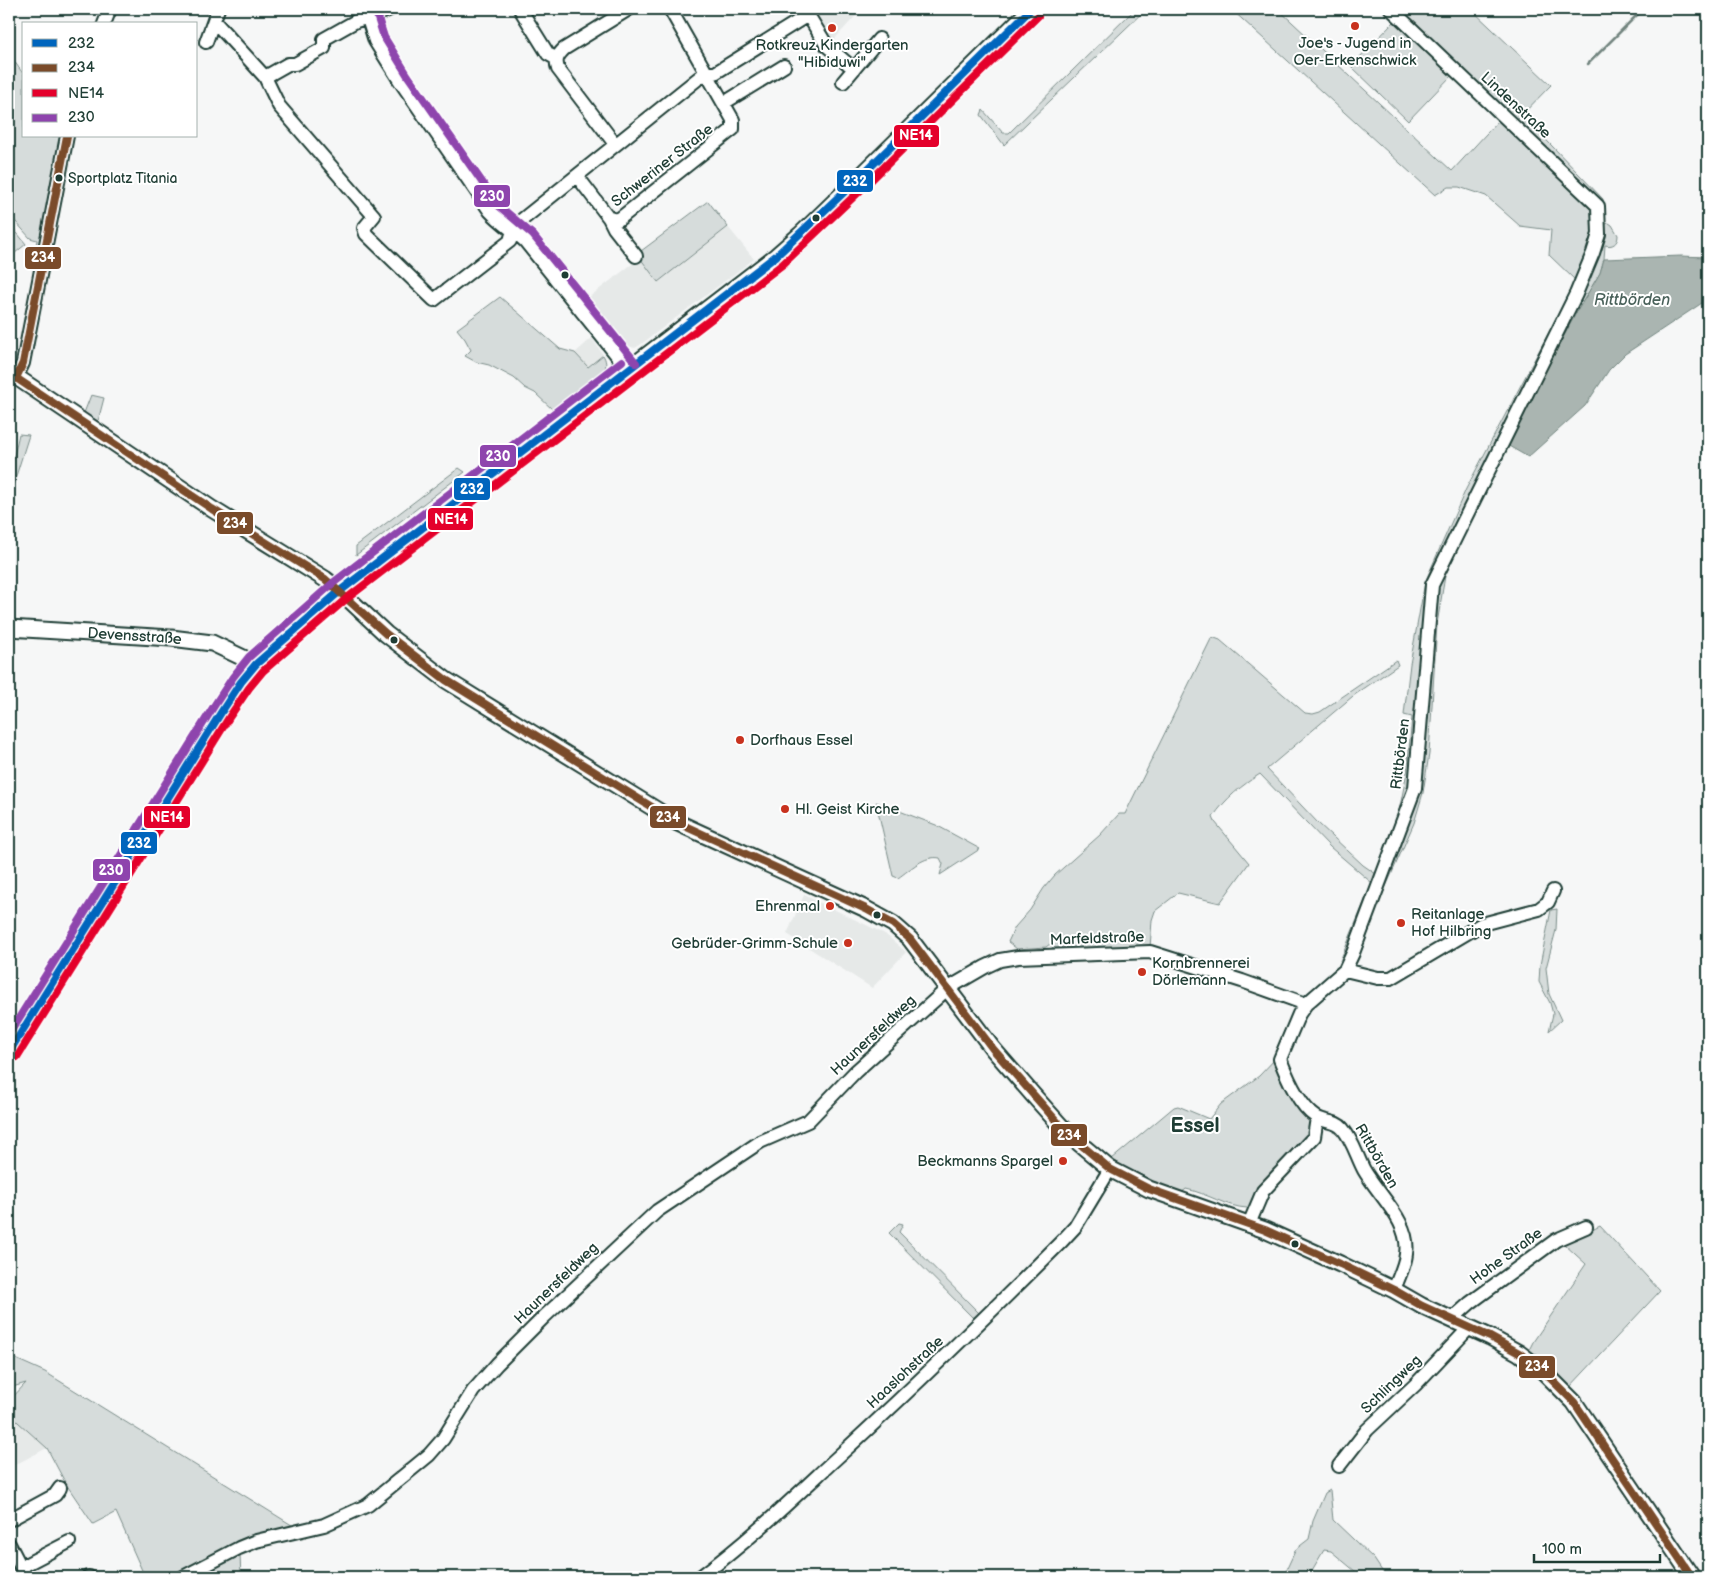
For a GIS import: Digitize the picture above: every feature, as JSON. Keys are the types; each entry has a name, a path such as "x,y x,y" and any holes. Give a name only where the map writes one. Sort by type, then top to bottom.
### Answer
{"main road":[{"path":"9,1052 222,711 241,682 256,664 340,591 454,501 800,236 1031,9"},
{"path":"12,375 212,509 325,579 386,634 446,680 676,822 866,909 893,924 910,939 993,1049 1058,1124 1082,1147 1110,1169 1149,1189 1249,1224 1340,1264 1519,1353 1544,1372 1574,1402 1692,1577"},
{"name":"Devensstraße","path":"9,628 171,638 212,643 256,664"}],"street":[{"path":"105,22 110,9"},
{"path":"265,77 288,64 294,64 324,48 324,39 356,21 366,13 390,9"},
{"path":"520,9 548,54 557,59"},
{"path":"615,144 558,69 556,63 564,49 629,9"},
{"name":"Schweriner Straße","path":"609,218 618,220 623,218 731,131 734,123 670,9"},
{"name":"Lindenstraße","path":"1392,9 1598,206 1599,234"},
{"path":"216,15 265,77 279,106 374,216 364,228 366,234 434,300 510,241 513,230 518,223 705,73 716,72 806,12 826,46 854,69"},
{"path":"366,13 375,41 400,81 490,211 500,222 525,241 628,369"},
{"path":"206,42 216,15"},
{"path":"843,82 879,39"},
{"path":"724,103 784,66"},
{"path":"12,375 23,363 67,138"},
{"name":"Schweriner Straße","path":"577,176 636,256"},
{"name":"Rittbörden","path":"1394,1290 1406,1254 1407,1240 1402,1226 1364,1170 1342,1127 1333,1121 1317,1118 1290,1086 1280,1059 1306,1004 1345,970 1353,953 1415,788 1432,585 1576,294 1599,234"},
{"path":"1345,970 1378,978 1391,978 1482,924 1539,909 1548,902 1553,891"},
{"name":"Marfeldstraße","path":"947,989 1000,960 1018,957 1150,952 1242,981 1306,1004"},
{"name":"Haunersfeldweg","path":"183,1577 256,1541 324,1525 368,1505 429,1455 443,1439 473,1391 497,1364 544,1316 657,1211 760,1142 808,1121 855,1072 947,989"},
{"path":"1249,1224 1263,1191 1314,1137 1317,1118"},
{"name":"Haaslohstraße","path":"700,1577 736,1550 842,1453 944,1358 1062,1241 1075,1227 1110,1169"},
{"name":"Hohe Straße","path":"1451,1320 1470,1303 1556,1240 1586,1227"},
{"name":"Schlingweg","path":"1339,1466 1367,1430 1415,1385 1470,1328"},
{"path":"9,1520 55,1496 60,1488"},
{"path":"9,1544 23,1572 69,1542"}],"shaded area":[{"name":"Rotkreuz Kindergarten \"Hibiduwi\"","path":"809,9 862,9 830,44"},
{"path":"1135,9 1146,9 1004,145 981,115 983,110 1003,133 1009,133"},
{"path":"1231,9 1278,9 1452,171 1498,121 1514,134 1526,119 1603,199 1605,224 1609,223 1612,225 1618,235 1617,241 1614,244 1610,246 1605,245 1600,273 1576,313 1509,439 1445,576 1437,624 1429,754 1423,793 1414,823 1351,966 1340,961 1372,883 1330,847 1260,774 1234,793 1213,817 1215,822 1249,863 1220,903 1178,893 1155,911 1152,920 1150,948 1053,948 1050,944 1046,947 1017,949 1008,942 1015,927 1030,910 1055,875 1100,835 1119,814 1125,814 1212,637 1220,640 1305,713 1313,714 1320,712 1396,660 1398,665 1353,696 1267,769 1318,823 1363,865 1376,874 1396,826 1407,772 1412,717 1404,715 1410,664 1425,582 1466,489 1575,280 1549,255 1551,230 1520,226 1486,196 1459,187 1448,187 1435,195"},
{"path":"1399,9 1471,9 1551,85 1516,121"},
{"path":"1395,21 1452,75 1408,121 1351,66"},
{"path":"9,54 22,72 22,138 64,138 38,265 28,261 35,249 37,240 30,238 9,214"},
{"path":"708,201 728,227 658,282 637,254"},
{"path":"9,223 26,244 9,258"},
{"path":"728,227 754,259 635,348 628,346 619,339 584,301 640,258 658,282"},
{"path":"500,297 560,349 575,353 588,367 603,355 606,362 604,370 588,385 553,410 535,393 525,388 514,378 489,365 476,362 465,356 471,350 457,329"},
{"path":"592,338 603,355 588,367 575,353"},
{"path":"91,395 104,398 98,421 84,413"},
{"path":"19,434 29,435 11,492 9,509 9,477"},
{"path":"459,468 465,472 356,555 356,546"},
{"path":"876,802 936,825 980,849 940,875 943,864 940,858 934,858 923,861 898,878 893,876"},
{"name":"Gebrüder-Grimm-Schule","path":"804,895 885,934 906,952 872,988 787,934"},
{"path":"1557,909 1556,930 1546,968 1549,994 1561,1020 1549,1031 1553,1014 1550,1003 1539,982 1540,965 1551,910"},
{"path":"1277,1057 1293,1100 1309,1122 1310,1127 1307,1139 1257,1191 1247,1208 1232,1205 1186,1189 1181,1193 1135,1174 1112,1159 1174,1107 1178,1106 1209,1119 1221,1104 1259,1076"},
{"path":"899,1223 903,1224 899,1232 979,1313 996,1298 980,1318 972,1317 889,1233"},
{"path":"1600,1226 1660,1291 1569,1388 1527,1354 1533,1342 1586,1264 1564,1244"},
{"path":"9,1356 45,1372 303,1532 273,1538 240,1555 241,1577 145,1577 116,1512 93,1524 66,1484 47,1448 9,1414 9,1401 26,1383 9,1388"},
{"path":"9,1414 47,1448 9,1468"},
{"path":"1330,1490 1333,1520 1374,1559 1386,1577 1362,1577 1331,1551 1324,1550 1308,1577 1283,1577 1296,1549 1309,1539 1313,1521 1325,1493"}],"water":[{"name":"Rittbörden","path":"1706,257 1708,262 1708,299 1625,354 1609,370 1585,406 1528,457 1507,445 1576,313 1600,273 1604,259"}],"waterway":[{"path":"1588,64 1643,9"}],"transit line":[{"name":"230","path":"375,9 384,37 408,76 498,205 533,235 636,363"},
{"name":"232","path":"9,1052 222,711 241,682 256,664 340,591 776,256 860,177 1031,9"},
{"name":"NE14","path":"17,1057 230,716 263,671 346,599 783,264 1038,16"},
{"name":"234","path":"16,378 23,363 67,138"},
{"name":"230","path":"9,1034 214,706 249,657 333,583 622,361"},
{"name":"234","path":"16,378 212,509 325,579 386,634 446,680 676,822 866,909 893,924 910,939 993,1049 1067,1133 1110,1169 1149,1189 1265,1230 1394,1290 1422,1306 1490,1337 1519,1353 1544,1372 1574,1402 1692,1577"}],"place":[{"name":"Joe's - Jugend in Oer-Erkenschwick","path":"1355,26"},
{"name":"Rotkreuz Kindergarten \"Hibiduwi\"","path":"832,28"},
{"name":"Sportplatz Titania","path":"59,178"},
{"name":"Dorfhaus Essel","path":"740,740"},
{"name":"Hl. Geist Kirche","path":"785,809"},
{"name":"Ehrenmal","path":"830,906"},
{"name":"Reitanlage Hof Hilbring","path":"1401,923"},
{"name":"Gebrüder-Grimm-Schule","path":"848,943"},
{"name":"Kornbrennerei Dörlemann","path":"1142,972"},
{"name":"Beckmanns Spargel","path":"1063,1161"}],"district":[{"name":"Essel","path":"1195,1125"}]}
